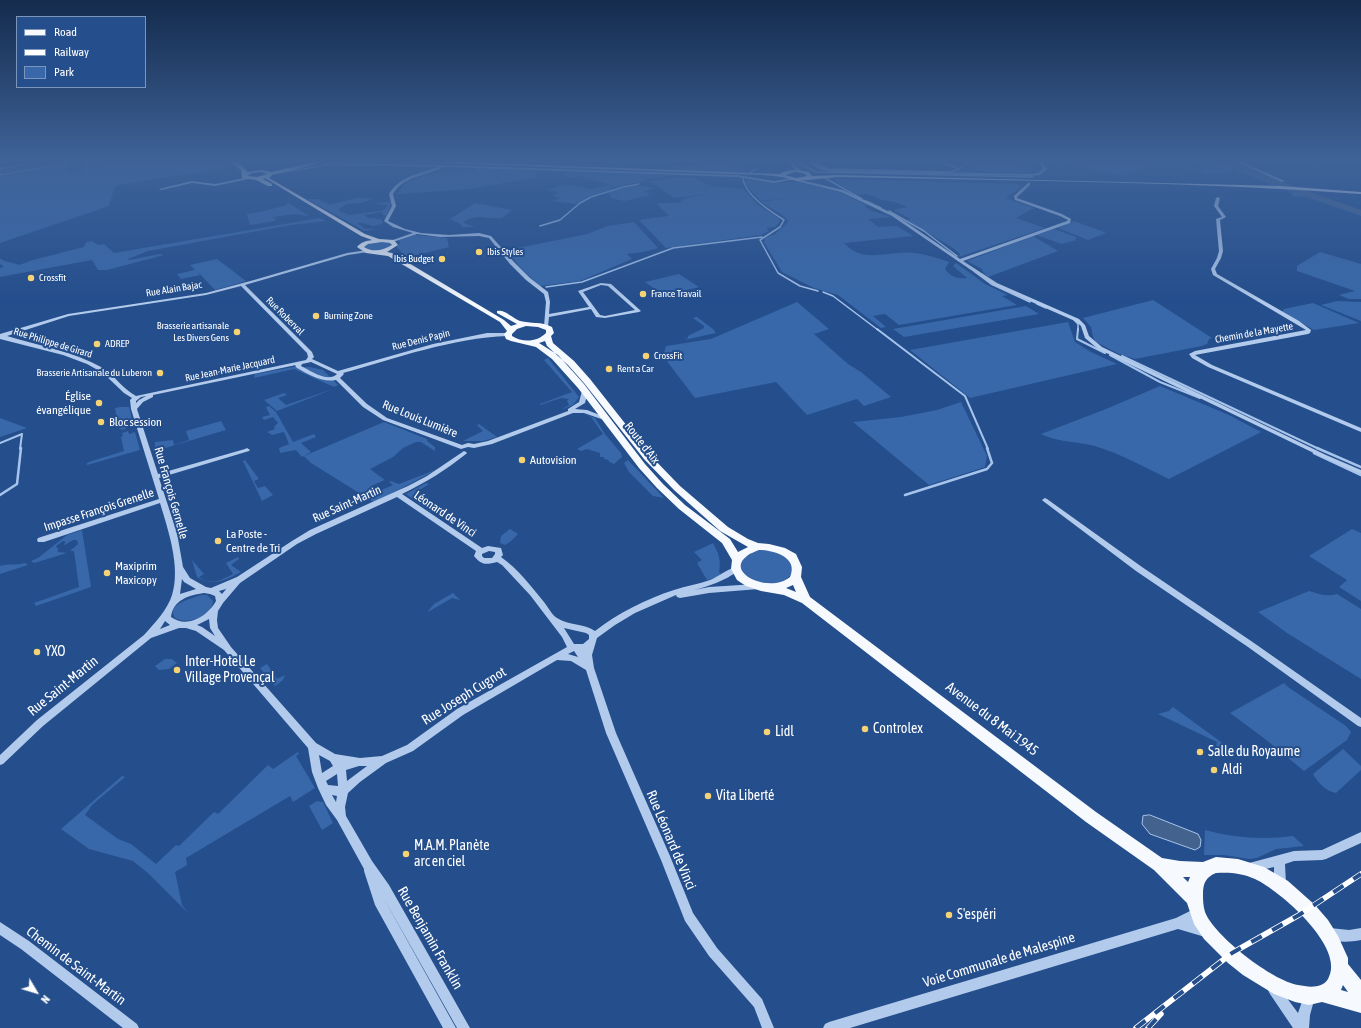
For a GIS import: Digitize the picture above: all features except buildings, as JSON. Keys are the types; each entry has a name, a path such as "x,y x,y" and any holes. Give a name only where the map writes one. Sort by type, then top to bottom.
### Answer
{"main road":[{"path":"309,208 360,239 362,246 367,251 391,255 508,325 509,332 526,324"},
{"path":"317,208 363,235 393,244"},
{"path":"362,246 377,240"},
{"path":"378,252 393,244"},
{"path":"393,244 395,250 402,256 516,322 547,331 542,339 528,342"},
{"name":"Route d'Aix","path":"547,331 550,344 582,376 647,457 677,488 724,529 744,542 757,547"},
{"name":"Route d'Aix","path":"509,332 512,340 539,345 555,357 585,391 642,466 682,507 731,547 736,564"},
{"path":"757,547 777,548 789,555 796,563 798,568 796,577 790,583 782,587 772,589 756,587 742,580 736,564 745,552 757,547"},
{"name":"Avenue du 8 Mai 1945","path":"796,577 806,600"},
{"name":"Avenue du 8 Mai 1945","path":"772,589 786,592 806,600 1091,817 1159,864 1196,906 1210,933 1246,966 1266,981 1290,992 1315,994"},
{"name":"Avenue du 8 Mai 1945","path":"1159,864 1180,869 1203,870 1216,865 1248,868"},
{"path":"1248,868 1281,885 1314,916 1329,934 1338,952 1342,970 1361,994"},
{"path":"1196,906 1194,887 1197,877 1203,870"},
{"path":"1315,994 1330,989 1336,984 1342,970"},
{"path":"1315,994 1361,1004"}],"street":[{"path":"393,208 386,221 415,234 442,236 490,236 528,280 546,293 548,302 546,316 547,331"},
{"path":"877,208 898,218 995,284 1072,316 1083,326 1089,340 1112,354 1324,456 1361,472"},
{"path":"961,260 1070,222 1070,220 1061,215 1040,208"},
{"name":"Chemin de la Mayette","path":"1217,208 1224,217 1218,219 1221,251 1213,269 1216,275 1309,330 1308,332 1192,354 1194,357 1210,366 1361,430"},
{"path":"393,244 415,234"},
{"path":"348,254 362,246"},
{"path":"348,254 367,251"},
{"name":"Rue Alain Bajac","path":"1,337 48,320 80,312 184,298 242,285 348,254"},
{"path":"606,284 639,310 600,317 591,308 580,290 606,284"},
{"name":"Rue Roberval","path":"242,285 310,353 311,357 308,360"},
{"path":"546,316 591,308"},
{"name":"Rue Denis Papin","path":"338,375 433,346 509,332"},
{"name":"Rue Philippe de Girard","path":"1,337 83,360 107,373 128,395 139,400"},
{"path":"308,360 312,360 338,375"},
{"name":"Rue Jean-Marie Jacquard","path":"139,400 164,392 300,364 308,360"},
{"path":"300,364 298,366 299,367 328,379 338,375"},
{"name":"Rue Louis Lumière","path":"338,375 362,403 376,414 463,450"},
{"path":"565,413 582,403 585,391"},
{"name":"Rue François Gernelle","path":"139,400 156,477 173,533 180,568"},
{"path":"565,413 572,411 585,411 607,419"},
{"name":"Rue Saint-Martin","path":"0,761 40,723 147,637 168,609 186,595 208,591 241,578 289,546 312,533 397,494 450,465 463,450 473,450 474,446 499,440 565,413"},
{"path":"156,477 247,450"},
{"name":"Léonard de Vinci","path":"397,494 481,550"},
{"name":"Impasse François Grenelle","path":"41,540 163,500"},
{"path":"1045,500 1140,569 1361,723"},
{"path":"496,548 500,552 497,558 490,561 482,561 478,556 481,550 496,548"},
{"path":"497,558 506,563 590,668"},
{"path":"572,644 581,648 608,625 636,610 676,592 713,583 724,578 736,564"},
{"path":"180,568 186,580 219,595 220,601"},
{"path":"180,568 176,596 168,609 166,618 170,623 199,629 228,649"},
{"name":"Rue Saint-Martin","path":"147,637 207,618 215,612 220,601 241,578"},
{"path":"664,598 709,590 756,587"},
{"path":"215,612 213,619 214,628 228,649 313,746 333,758 340,767 343,791 340,807 341,817"},
{"path":"553,620 584,629 593,634 592,640"},
{"path":"572,644 573,631 608,625"},
{"name":"Rue Léonard de Vinci","path":"592,640 588,655 590,668 610,733 666,860 689,917 713,952 758,1003 768,1028"},
{"name":"Rue Joseph Cugnot","path":"343,791 356,779 383,760 410,748 460,712 557,656 572,644"},
{"path":"557,656 573,658 590,668"},
{"name":"Rue Benjamin Franklin","path":"313,746 317,772 330,802 341,817 368,865 385,889 464,1028"},
{"name":"Rue Joseph Cugnot","path":"333,758 360,762"},
{"name":"Rue Joseph Cugnot","path":"322,784 340,767 360,762 383,760"},
{"path":"322,784 333,791 343,791"},
{"path":"1248,868 1294,856 1322,855 1361,837"},
{"path":"1279,860 1281,885"},
{"name":"Rue Benjamin Franklin","path":"368,865 379,900 450,1028"},
{"name":"Voie Communale de Malespine","path":"829,1028 1178,923 1196,906"},
{"path":"1178,923 1210,933"},
{"name":"Chemin de Saint-Martin","path":"0,928 25,945 133,1028"},
{"path":"1329,934 1349,936 1361,934"},
{"path":"1266,981 1280,996 1302,1028"},
{"path":"1302,1028 1304,1015 1315,994"}],"green space":[{"path":"0,208 103,208 0,243"},
{"path":"276,208 297,208 309,216 294,214 272,217 276,219 274,221 250,225 247,214"},
{"path":"323,208 340,208 339,209 340,211 349,215 380,211 389,208 386,216 383,215 382,212 364,215 368,218 381,219 383,223 372,226 357,223 365,229 375,229 365,231"},
{"path":"467,208 501,208 512,210 502,218 477,217 463,223 475,227 462,227 461,224 450,219"},
{"path":"661,208 763,208 778,218 780,221 775,227 766,228 769,231 761,235 666,248 639,220 669,216"},
{"path":"771,208 867,208 892,217 868,219 878,227 897,226 913,236 844,243 852,250 868,255 914,253 927,255 949,262 945,269 952,276 957,278 967,278 953,266 956,263 985,284 1008,295 1002,296 1017,305 899,325 885,314 873,316 886,327 881,328 838,295 814,288 782,272 764,242 765,238 775,234 789,221"},
{"path":"903,208 1034,208 1016,218 1045,228 959,257 960,254 953,248 907,220 910,219 909,218 893,210"},
{"path":"1338,208 1345,208 1361,214 1361,216"},
{"path":"320,218 326,221 291,225 148,251 128,259 160,254 164,255 107,270 98,270 92,260 0,277 0,268 4,267 0,264 0,258 19,265 84,247 86,242 92,241 98,245 104,244 114,253"},
{"path":"1074,221 1106,233 1088,240 1058,228"},
{"path":"634,222 658,248 627,254 632,259 580,281 540,286 518,265 508,250 587,234 608,226"},
{"path":"1054,229 1077,238 1075,239 1076,240 1062,244 1036,235"},
{"path":"415,235 447,238 449,247 409,257 402,253 397,247 400,243 399,240"},
{"path":"1033,236 1058,251 988,277 982,269 967,261"},
{"path":"388,241 393,245 382,250 374,251 364,247 368,243"},
{"path":"1320,252 1361,264 1361,299 1349,299 1339,295 1355,291 1297,271 1297,266"},
{"path":"217,259 246,281 215,290 196,270 200,275 181,279 177,274 195,270 190,265"},
{"path":"679,274 699,287 664,296 645,282"},
{"path":"1153,300 1212,338 1209,339 1207,344 1202,346 1135,359 1119,354 1096,342 1093,337 1091,327 1083,318"},
{"path":"1337,301 1361,302 1361,321 1321,305"},
{"path":"797,302 829,329 814,334 848,364 861,372 891,397 864,406 857,399 807,415 776,382 695,398 663,356 666,346 711,339"},
{"path":"1313,303 1359,323 1314,330 1282,312 1284,309"},
{"path":"1026,306 1039,314 904,337 893,329"},
{"path":"697,317 716,333 684,340 688,338 688,336 704,328 704,326 693,318"},
{"path":"1068,322 1075,342 1091,352 1117,364 970,398 910,350"},
{"path":"548,358 579,397 573,405 562,409 569,405 567,401 569,399 561,398 540,405 572,392 544,360"},
{"path":"293,367 310,367 323,370 338,385 334,387 294,369 254,378 255,374"},
{"path":"1160,386 1229,415 1261,432 1169,479 1107,450 1091,445 1055,439 1041,434 1106,409"},
{"path":"336,388 277,411 264,400 284,393 287,395 278,398 286,405"},
{"path":"961,402 987,456 985,467 929,485 853,422 901,417 937,410"},
{"path":"269,406 276,412 293,442 314,434 316,437 301,443 311,452 302,457 296,450 280,453 279,448 289,444 284,432 272,435 267,432 275,429 274,427 278,423 273,417 264,420 262,417 270,415 266,407"},
{"path":"129,407 133,423 126,426 127,428 122,430 119,428 115,408"},
{"path":"582,413 595,418 605,434 621,453 622,457 614,464 608,461 609,460 604,459 604,457 600,457 600,453 587,449 581,451 577,449 603,434 591,417"},
{"path":"0,418 27,428 0,437"},
{"path":"221,421 226,430 155,451 155,442 173,440 174,445 189,440 186,431"},
{"path":"384,422 427,439 427,441 435,447 435,451 421,442 416,442 403,448 393,457 370,469 385,480 371,486 379,491 393,485 389,482 391,481 399,484 438,469 376,502 372,501 311,463 304,456"},
{"path":"479,424 497,437 483,441 463,441 483,431 477,425"},
{"path":"128,431 129,434 135,432 140,450 87,465 87,463 92,461 124,451 121,437 123,436 122,433"},
{"path":"245,460 259,479 254,481 258,488 265,486 273,495 262,501 243,461"},
{"path":"628,460 664,498 653,496 629,472 624,463"},
{"path":"426,483 429,484 415,493 453,519 448,521 434,511 431,512 406,494"},
{"path":"510,529 518,534 505,545 500,543 501,536"},
{"path":"1352,529 1361,533 1361,601 1339,587 1347,580 1309,556"},
{"path":"82,530 91,587 36,606 34,603 79,587 74,551 70,551 78,544 77,540 73,540 65,545 64,544 66,542 63,541 56,546 58,552 67,553 34,563 31,561 38,558 67,535"},
{"path":"713,543 719,557 719,572 721,574 715,578 707,580 697,563 702,560 694,552"},
{"path":"760,550 772,551 788,560 792,566 792,572 788,578 781,582 763,584 751,580 742,573 740,568 743,560"},
{"path":"238,557 239,559 231,565 241,572 225,580 212,582 220,580 233,574 226,563"},
{"path":"192,560 204,574 199,577 203,580 197,577"},
{"path":"25,563 28,565 0,574 0,566"},
{"path":"1309,591 1326,595 1337,594 1361,609 1361,679 1287,633 1258,612"},
{"path":"453,593 460,600 452,598 428,612 434,604"},
{"path":"201,595 207,595 213,601 212,607 204,615 186,621 175,618 173,613 177,605 181,602"},
{"path":"165,659 172,659 177,663 169,669 159,670 155,666"},
{"path":"267,664 277,679 285,675 283,680 275,686 260,668"},
{"path":"1284,683 1346,726 1351,732 1347,740 1304,771 1230,713"},
{"path":"1173,707 1228,747 1220,753 1215,751 1217,742 1158,714 1169,711"},
{"path":"1343,749 1361,766 1361,770 1336,793 1323,786 1313,774"},
{"path":"298,752 299,754 296,756 315,788 293,802 290,796 186,858 187,865 175,872 182,905 188,913 149,874 133,861 89,849 61,829 122,776 125,777 92,805 85,815 118,839 131,844 156,864 176,845 179,846 214,812 218,814 268,765 273,769"},
{"path":"317,801 323,802 333,823 322,830 309,806"},
{"path":"1205,830 1249,838 1293,836 1304,846 1276,849 1257,858 1249,859 1224,855 1204,855"}],"shaded area":[{"path":"1150,815 1198,834 1201,840 1200,847 1195,850 1150,834 1142,824 1143,816"}],"waterway":[{"path":"540,226 560,220 574,208"},
{"path":"766,208 784,220 780,227 760,240 778,273 800,286 818,291"},
{"path":"1347,208 1361,213"},
{"path":"889,211 924,231 957,256"},
{"path":"546,287 582,282 673,248 762,237"},
{"path":"975,272 991,284 1030,302"},
{"path":"823,292 833,296 878,330"},
{"path":"1037,304 1046,308"},
{"path":"1074,320 1078,324 1078,329"},
{"path":"877,329 965,396 988,449"},
{"path":"1078,329 1077,339 1105,353"},
{"path":"1110,355 1160,382 1200,398"},
{"path":"1122,356 1319,449"},
{"path":"0,443 22,434 20,449"},
{"path":"0,495 17,484 21,448"},
{"path":"905,495 987,469 992,463 987,448"},
{"path":"1317,448 1361,467"},
{"path":"1314,453 1361,475"}],"railway":[{"path":"1136,1028 1232,953 1299,915 1361,874"},
{"path":"1148,1028 1161,1014"}],"place":[{"name":"Ibis Styles","path":"479,252"},
{"name":"Ibis Budget","path":"442,259"},
{"name":"Crossfit","path":"31,278"},
{"name":"France Travail","path":"643,294"},
{"name":"Burning Zone","path":"316,316"},
{"name":"Brasserie artisanale Les Divers Gens","path":"237,332"},
{"name":"ADREP","path":"97,344"},
{"name":"CrossFit","path":"646,356"},
{"name":"Rent a Car","path":"609,369"},
{"name":"Brasserie Artisanale du Luberon","path":"160,373"},
{"name":"Église évangélique","path":"99,403"},
{"name":"Bloc session","path":"101,422"},
{"name":"Autovision","path":"522,460"},
{"name":"La Poste - Centre de Tri","path":"218,541"},
{"name":"Maxiprim Maxicopy","path":"107,573"},
{"name":"YXO","path":"37,652"},
{"name":"Inter-Hotel Le Village Provençal","path":"177,670"},
{"name":"Controlex","path":"865,729"},
{"name":"Lidl","path":"767,732"},
{"name":"Salle du Royaume","path":"1200,752"},
{"name":"Aldi","path":"1214,770"},
{"name":"Vita Liberté","path":"708,796"},
{"name":"M.A.M. Planète arc en ciel","path":"406,854"},
{"name":"S'espéri","path":"949,915"}]}
